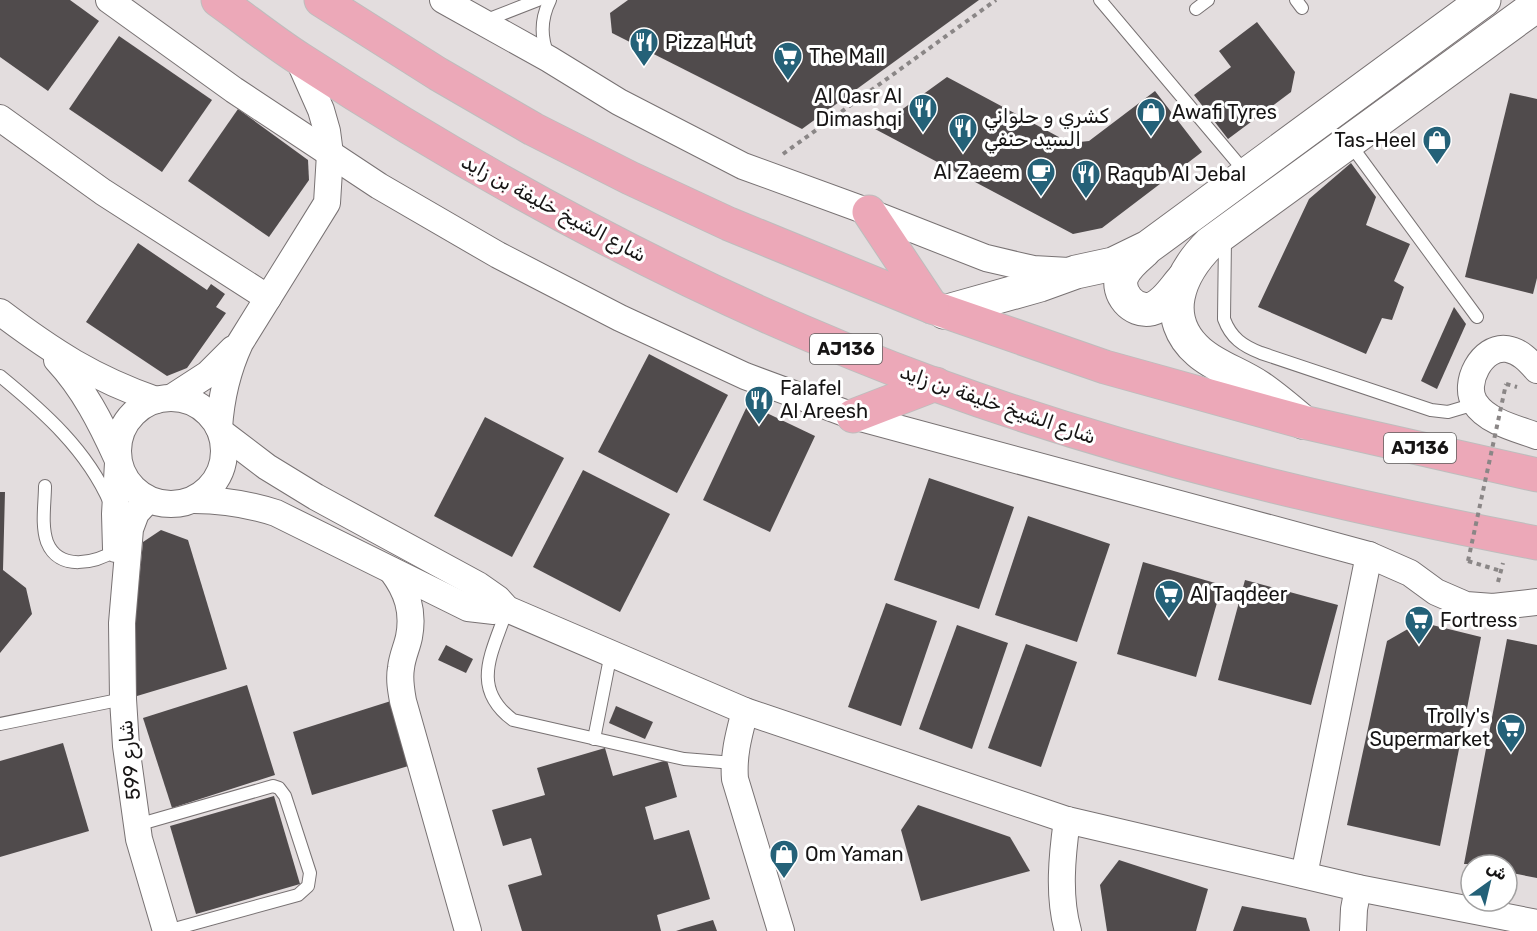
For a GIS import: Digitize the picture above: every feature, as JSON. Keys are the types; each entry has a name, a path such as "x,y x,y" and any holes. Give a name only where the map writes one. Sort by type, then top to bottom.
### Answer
{"main road":[{"name":"شارع الشيخ خليفة بن زايد","path":"218,0 298,58 468,162 563,215 660,265 857,354 1041,421 1210,470 1296,492 1523,540"},
{"name":"AJ136","path":"333,1 448,80 533,129 729,225 938,309 1105,367 1303,422 1537,475"},
{"path":"868,212 938,309"},
{"path":"853,416 936,384"}],"street":[{"path":"109,0 234,90 379,186 498,255 620,318 744,376 853,416 1369,555 1410,573 1451,600 1493,607 1537,602"},
{"path":"1439,33 1446,0"},
{"path":"1484,0 1148,247 1123,273 1120,282 1126,300 1142,309 1152,309 1167,298 1183,279 1198,255 1537,5"},
{"path":"452,3 680,136 759,172 1008,265 1076,272"},
{"path":"43,344 66,369 86,397 103,426 124,478 134,491 148,500 178,505 194,500 207,491 217,479 223,464 224,448 220,430 224,384 230,363 240,343 327,203 330,154 321,110 298,58"},
{"path":"0,118 103,192 268,298"},
{"path":"327,203 363,187 379,186"},
{"path":"938,309 1040,285 1076,272 1113,264 1148,247"},
{"path":"1183,279 1178,300 1178,320 1192,346 1211,360 1259,387 1303,422"},
{"path":"0,312 43,344 97,376 163,399 186,400 199,406 220,430 291,483 478,585 498,599 507,609 745,711 1067,820 1358,888 1537,923"},
{"path":"118,461 118,443 122,429 130,416 142,406 163,399 208,374 240,343"},
{"path":"1537,370 1520,354 1501,349 1489,354 1478,366 1471,379 1470,392 1475,404 1484,412 1502,423 1537,436"},
{"name":"شارع 599","path":"118,461 115,514 116,550 125,585"},
{"name":"شارع 599","path":"148,500 136,513 130,529 125,585 123,699 126,746 136,825 166,931"},
{"path":"194,500 222,500 249,504 276,513 456,603 481,611 507,609"},
{"path":"1304,876 1369,555"},
{"path":"392,571 403,586 410,603 412,621 400,669 403,701 468,931"},
{"path":"409,639 417,626 429,616 456,603"},
{"path":"745,711 734,763 740,798 781,931"},
{"path":"1067,820 1062,873 1068,931"},
{"path":"1353,931 1358,888"}],"lane":[{"path":"484,21 538,0"},
{"path":"549,59 542,35 542,23 550,0"},
{"path":"1100,0 1247,174"},
{"path":"1196,9 1208,0"},
{"path":"1350,143 1477,317"},
{"path":"1225,234 1224,320 1228,330 1242,345 1431,410 1448,412 1475,404"},
{"path":"0,376 50,419 69,440 103,487 115,514"},
{"path":"45,486 45,531 48,544 57,555 69,561 82,563 94,561 116,550"},
{"path":"507,609 486,678 490,695 499,710 513,720 684,759 734,763"},
{"path":"594,739 611,653"},
{"path":"0,724 123,699"},
{"path":"136,825 273,786 279,788 285,796 310,873 308,886 298,895 166,931"}],"path":[{"path":"759,172 996,0"},
{"path":"1501,571 1468,561 1506,384"},
{"path":"1493,607 1501,571 1523,540"}],"building":[{"path":"0,0 70,0 99,21 48,91 0,57"},
{"name":"The Mall","path":"628,0 979,0 802,129 612,33 610,13"},
{"path":"1257,22 1295,72 1291,92 1228,139 1194,95 1231,67 1219,51"},
{"path":"119,36 212,100 162,172 69,109"},
{"path":"947,77 1070,143 1089,141 1155,91 1202,152 1102,228 1073,234 875,129"},
{"path":"1510,93 1537,99 1537,278 1533,294 1465,277"},
{"path":"238,109 308,160 309,180 269,237 188,181"},
{"path":"1351,163 1376,197 1366,225 1410,244 1394,281 1404,287 1392,320 1382,318 1366,354 1258,307 1309,199"},
{"path":"138,243 207,290 211,284 225,294 216,307 226,313 187,368 167,376 86,322"},
{"path":"1454,307 1466,324 1437,389 1421,381"},
{"path":"649,354 728,395 677,493 598,452"},
{"path":"748,404 815,436 770,532 703,500"},
{"path":"485,417 564,458 512,557 434,516"},
{"path":"583,470 670,514 620,612 533,567"},
{"path":"929,478 1014,507 979,609 894,580"},
{"path":"0,492 5,492 3,570 26,588 32,614 0,653"},
{"path":"1028,516 1110,544 1077,642 995,615"},
{"path":"161,530 188,540 227,669 127,699 143,542"},
{"name":"Al Taqdeer","path":"1143,562 1222,585 1196,677 1117,654"},
{"path":"1245,580 1338,605 1311,705 1218,680"},
{"path":"886,603 937,621 901,726 848,707"},
{"path":"1420,622 1481,637 1440,846 1347,825 1387,641"},
{"path":"957,625 1008,643 972,749 919,729"},
{"name":"Trolly's Supermarket","path":"1507,639 1537,645 1537,878 1519,874 1519,853 1466,853"},
{"path":"1026,644 1077,662 1041,767 988,748"},
{"path":"446,645 473,659 466,673 438,660"},
{"path":"247,685 275,775 172,808 143,718"},
{"path":"394,700 415,764 312,795 293,732"},
{"path":"616,706 653,722 645,739 609,723"},
{"path":"63,743 89,831 0,857 0,761"},
{"path":"605,748 613,776 667,760 677,797 645,807 654,840 689,830 710,899 657,915 661,931 522,931 508,885 542,875 531,838 503,846 492,810 545,795 537,768"},
{"path":"274,796 300,884 196,914 170,826"},
{"path":"918,805 1010,837 1030,871 921,901 901,830"},
{"path":"1119,860 1208,889 1196,931 1107,931 1100,885"},
{"path":"1242,906 1306,918 1310,931 1233,931"},
{"path":"713,920 717,931 676,931 685,928"}],"place":[{"name":"Pizza Hut","path":"644,68"},
{"name":"The Mall","path":"788,82"},
{"name":"Al Qasr Al Dimashqi","path":"923,134"},
{"name":"Awafi Tyres","path":"1151,138"},
{"name":"كشري و حلواني السيد حنفي","path":"963,154"},
{"name":"Tas-Heel","path":"1437,166"},
{"name":"Al Zaeem","path":"1041,198"},
{"name":"Raqub Al Jebal","path":"1086,200"},
{"name":"Falafel Al Areesh","path":"759,426"},
{"name":"Al Taqdeer","path":"1169,620"},
{"name":"Fortress","path":"1419,646"},
{"name":"Trolly's Supermarket","path":"1511,754"},
{"name":"Om Yaman","path":"784,880"}]}
